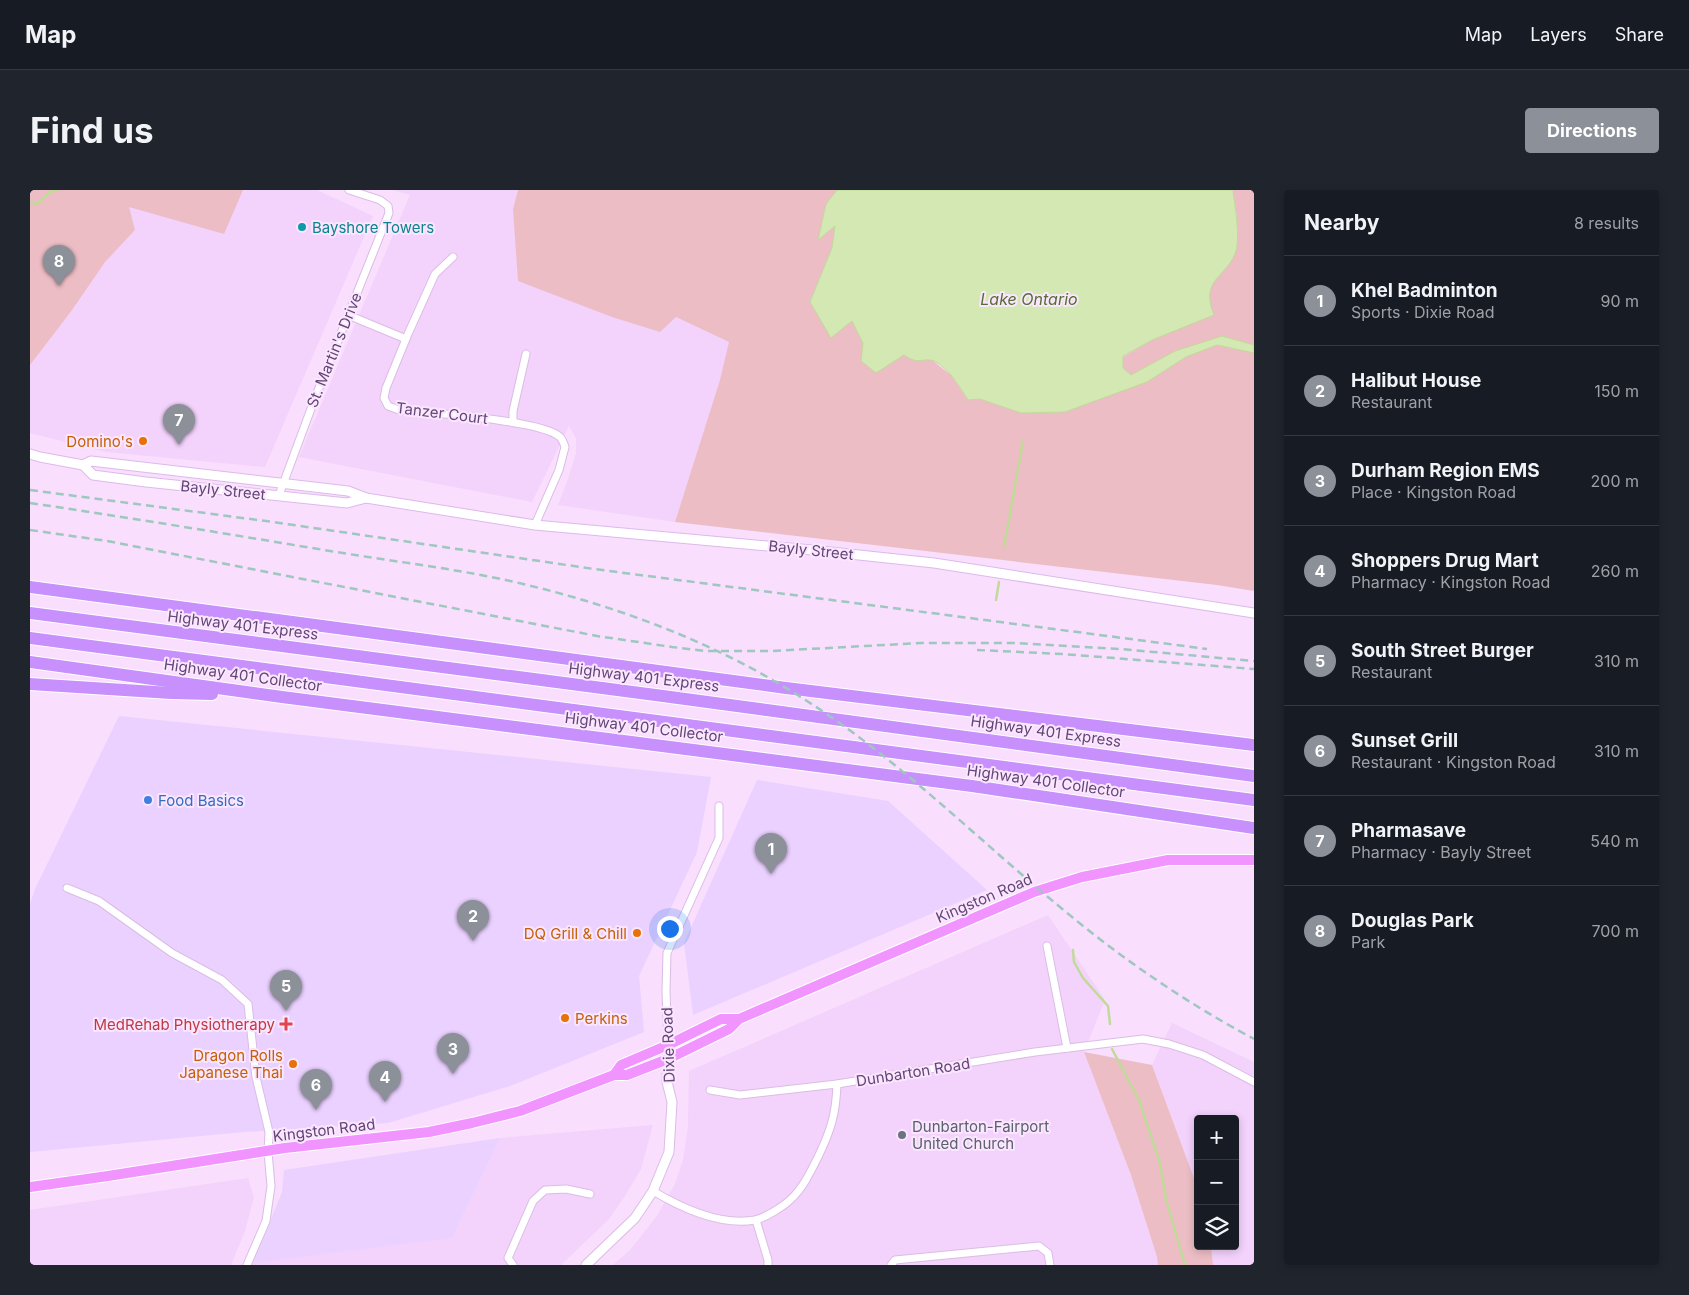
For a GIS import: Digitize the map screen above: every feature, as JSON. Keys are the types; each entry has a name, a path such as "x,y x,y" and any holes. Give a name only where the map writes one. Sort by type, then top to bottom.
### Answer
{"highway":[{"path":"30,587 776,687 1254,745"},
{"name":"Highway 401 Express","path":"30,613 1254,776"},
{"path":"30,638 1254,800"},
{"name":"Highway 401 Collector","path":"30,662 282,697 972,786 1254,828"},
{"path":"30,684 171,693 282,697"}],"main road":[{"name":"Bayly Street","path":"30,454 83,466 93,475 146,482 347,503 366,498"},
{"name":"Bayly Street","path":"83,466 91,461 348,491 366,498 535,525 934,563 1254,613"},
{"name":"Kingston Road","path":"30,1187 268,1152 416,1134 520,1111 614,1075 627,1075 668,1059 729,1029 739,1019 1034,892 1082,877 1168,860 1254,860"},
{"name":"Kingston Road","path":"614,1075 621,1065 721,1019 739,1019"},
{"name":"Dixie Road","path":"586,1265 635,1218 654,1191 669,1152 672,1102 667,1082 668,1045"}],"street":[{"name":"St. Martin's Drive","path":"280,495 389,213 388,206 380,200 349,190"},
{"name":"Tanzer Court","path":"453,257 435,274 406,339 386,388 384,398 388,406 399,410 513,422 550,431 560,437 565,447 559,470 535,525"},
{"path":"348,315 406,339"},
{"path":"513,422 513,411 526,354"},
{"name":"Dixie Road","path":"668,1045 667,954 718,838 719,806"},
{"path":"67,888 99,902 172,954 222,980 248,1004 256,1076 269,1132 268,1152 272,1186 266,1221 247,1265"},
{"path":"1047,946 1067,1048"},
{"name":"Dunbarton Road","path":"654,1191 667,1199 705,1215 725,1220 756,1220 776,1210 792,1199 806,1180 833,1124 838,1084 1067,1048 1143,1039 1169,1044 1203,1055 1254,1082"},
{"path":"710,1090 740,1094 838,1084"},
{"path":"513,1265 508,1258 533,1201 545,1190 566,1189 590,1194"},
{"path":"756,1220 768,1265"},
{"path":"891,1265 895,1260 1039,1246 1048,1253 1050,1265"}],"shaded area":[{"path":"30,190 243,190 224,234 129,207 135,230 105,262 72,310 30,365"},
{"path":"243,190 317,190 373,216 265,467 106,452 30,433 30,365 105,262 135,230 125,199 223,234"},
{"path":"393,190 518,190 513,209 676,317 732,343 675,522 558,505 576,453 576,438 569,426 532,502 299,457 410,195"},
{"path":"518,190 858,190 836,226 832,248 810,302 852,321 863,343 893,343 933,361 951,375 968,400 980,399 1021,413 1065,412 1101,398 1154,362 1130,376 1123,368 1123,357 1152,340 1167,334 1237,218 1233,191 1254,190 1254,591 1217,585 675,522 720,380 729,342 676,317 660,332 612,317 518,281 513,209"},
{"path":"119,716 711,777 697,852 639,976 644,1032 510,1086 388,1123 244,1132 30,1152 30,904 35,889"},
{"path":"757,780 888,801 987,890 693,1015 684,943"},
{"path":"1048,915 1105,1000 1084,1052 1131,1175 1158,1265 613,1265 630,1250 657,1216 675,1184 683,1160 688,1127 689,1071"},
{"path":"1172,1023 1254,1062 1254,1265 1213,1265 1211,1250 1239,1250 1239,1115 1194,1115 1194,1178 1152,1065"},
{"path":"1084,1052 1152,1065 1194,1178 1194,1250 1211,1250 1213,1265 1158,1265 1131,1175"},
{"path":"653,1125 641,1169 625,1196 609,1219 561,1265 249,1265 452,1238 500,1138"},
{"path":"500,1138 452,1238 253,1263 282,1192 284,1170"},
{"path":"248,1178 254,1197 245,1231 231,1265 30,1265 30,1210"}],"water":[{"name":"Lake Ontario","path":"837,190 1234,190 1238,232 1237,248 1230,262 1212,287 1210,303 1214,315 1152,340 1123,356 1123,368 1131,375 1175,351 1222,336 1254,345 1254,353 1217,345 1186,357 1147,382 1065,412 1021,413 980,399 968,400 949,373 939,364 930,360 917,361 904,355 876,373 861,361 863,343 852,321 831,338 810,302 832,248 835,226 818,240 826,204"}],"waterway":[{"path":"30,202 37,204 50,192 57,190"},
{"path":"1004,547 1023,441"},
{"path":"996,600 999,582"},
{"path":"1073,950 1074,962 1083,978 1108,1006 1110,1024"},
{"path":"1112,1049 1139,1100 1160,1163 1166,1199 1185,1265"}],"railway":[{"path":"30,490 273,522 594,569 1207,649"},
{"path":"30,503 496,578 556,592 592,603 664,628 699,643 767,677 835,720 903,772 1066,912 1111,947 1181,996 1254,1039"},
{"path":"30,530 107,541 597,636 706,651 772,651 921,643 1017,643 1120,649 1254,661"},
{"path":"977,650 1062,654 1254,669"}],"place":[{"name":"Bayshore Towers","path":"302,227"},
{"name":"Douglas Park","path":"59,286"},
{"name":"Domino's","path":"143,441"},
{"name":"Pharmasave","path":"179,445"},
{"name":"Food Basics","path":"148,800"},
{"name":"Khel Badminton","path":"771,874"},
{"name":"DQ Grill & Chill","path":"637,933"},
{"name":"Halibut House","path":"473,941"},
{"name":"South Street Burger","path":"286,1011"},
{"name":"Perkins","path":"565,1018"},
{"name":"MedRehab Physiotherapy","path":"286,1024"},
{"name":"Dragon Rolls Japanese Thai","path":"293,1064"},
{"name":"Durham Region EMS","path":"453,1074"},
{"name":"Shoppers Drug Mart","path":"385,1102"},
{"name":"Sunset Grill","path":"316,1110"},
{"name":"Dunbarton-Fairport United Church","path":"902,1135"}]}
